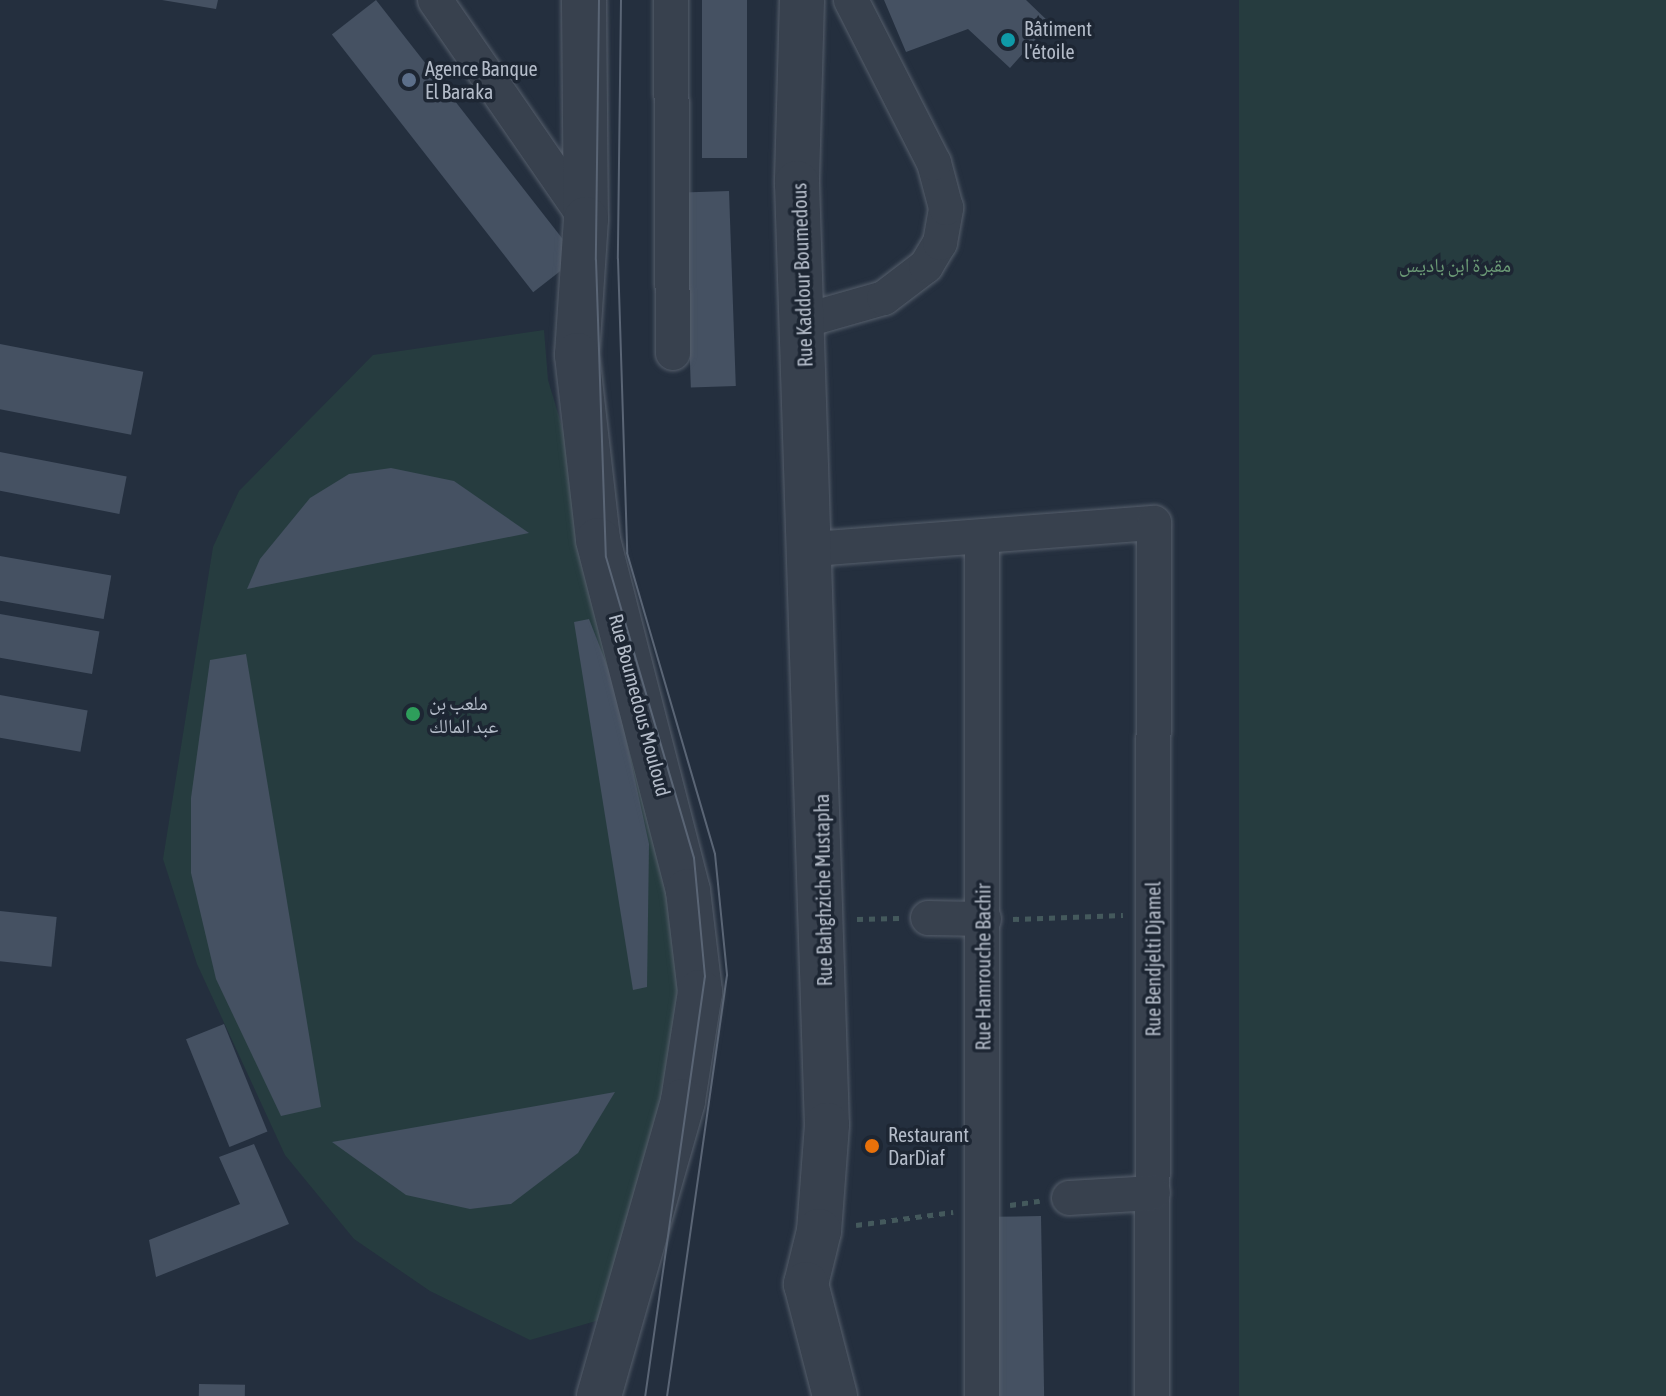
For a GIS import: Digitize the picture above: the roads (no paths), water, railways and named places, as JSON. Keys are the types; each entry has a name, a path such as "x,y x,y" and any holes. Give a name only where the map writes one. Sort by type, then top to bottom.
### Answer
{"street":[{"path":"435,0 586,219"},
{"name":"Rue Boumedous Mouloud","path":"584,0 586,219 577,355 598,540 688,891 700,992 683,1101 599,1396"},
{"path":"671,0 673,353"},
{"name":"Rue Kaddour Boumedous","path":"802,0 797,183 814,549"},
{"path":"803,321 884,298 926,266 946,208 934,163 851,0"},
{"name":"Rue Bendjelti Djamel","path":"982,537 1154,523 1152,1396"},
{"path":"814,549 982,537"},
{"name":"Rue Hamrouche Bachir","path":"982,537 982,1396"},
{"name":"Rue Bahghziche Mustapha","path":"814,549 827,1125 819,1231 806,1284 835,1396"},
{"path":"928,918 984,919"},
{"path":"1069,1198 1153,1193"}],"tram line":[{"path":"599,0 596,260 606,557 694,858 705,976 645,1396"},
{"path":"621,0 618,259 627,553 715,854 727,975 667,1396"}],"place":[{"name":"Bâtiment l'étoile","path":"1008,40"},
{"name":"Agence Banque El Baraka","path":"409,80"},
{"name":"ملعب بن عبد المالك","path":"413,714"},
{"name":"Restaurant DarDiaf","path":"872,1146"}],"park label":[{"name":"مقبرة ابن باديس","path":"1455,264"}]}
